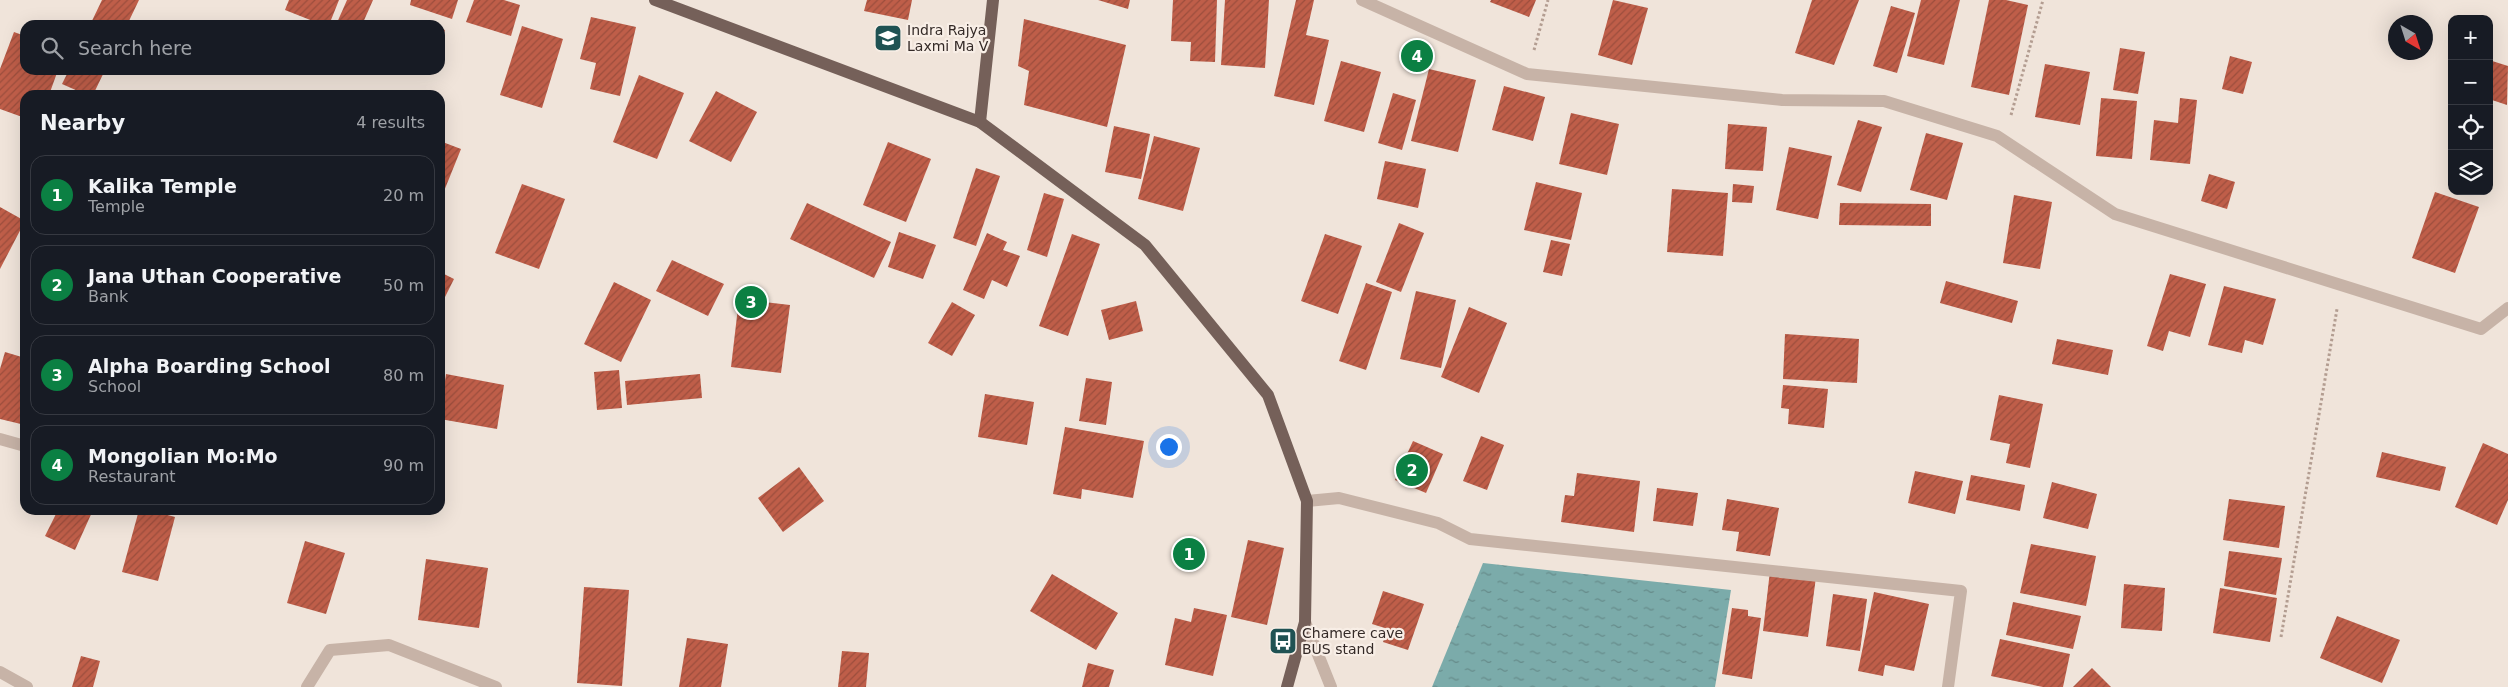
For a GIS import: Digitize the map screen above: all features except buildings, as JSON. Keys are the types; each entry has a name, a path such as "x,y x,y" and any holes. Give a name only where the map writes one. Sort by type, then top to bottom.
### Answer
{"main road":[{"path":"655,0 980,122 1146,245 1268,396 1307,501 1305,622 1287,687"},
{"path":"980,122 992,0"}],"street":[{"path":"1362,0 1527,74 1782,100 1884,101 1998,136 2115,214 2481,329 2508,308"},
{"path":"0,438 20,444"},
{"path":"1307,501 1339,498 1438,524 1470,539 1961,591 1948,687"},
{"path":"1305,622 1332,687"},
{"path":"307,687 330,650 390,645 496,687"},
{"path":"0,672 27,687"}],"path":[{"path":"1527,74 1548,0"},
{"path":"1998,136 2009,122 2043,0"},
{"path":"2281,637 2339,297 2344,286"}],"water":[{"path":"1483,563 1731,590 1715,687 1432,687"}],"place":[{"name":"Indra Rajya Laxmi Ma V","path":"888,38"},
{"name":"Mongolian Mo:Mo","path":"1417,56"},
{"name":"Alpha Boarding School","path":"751,302"},
{"name":"Jana Uthan Cooperative","path":"1412,470"},
{"name":"Kalika Temple","path":"1189,554"},
{"name":"Chamere cave BUS stand","path":"1283,641"}]}
